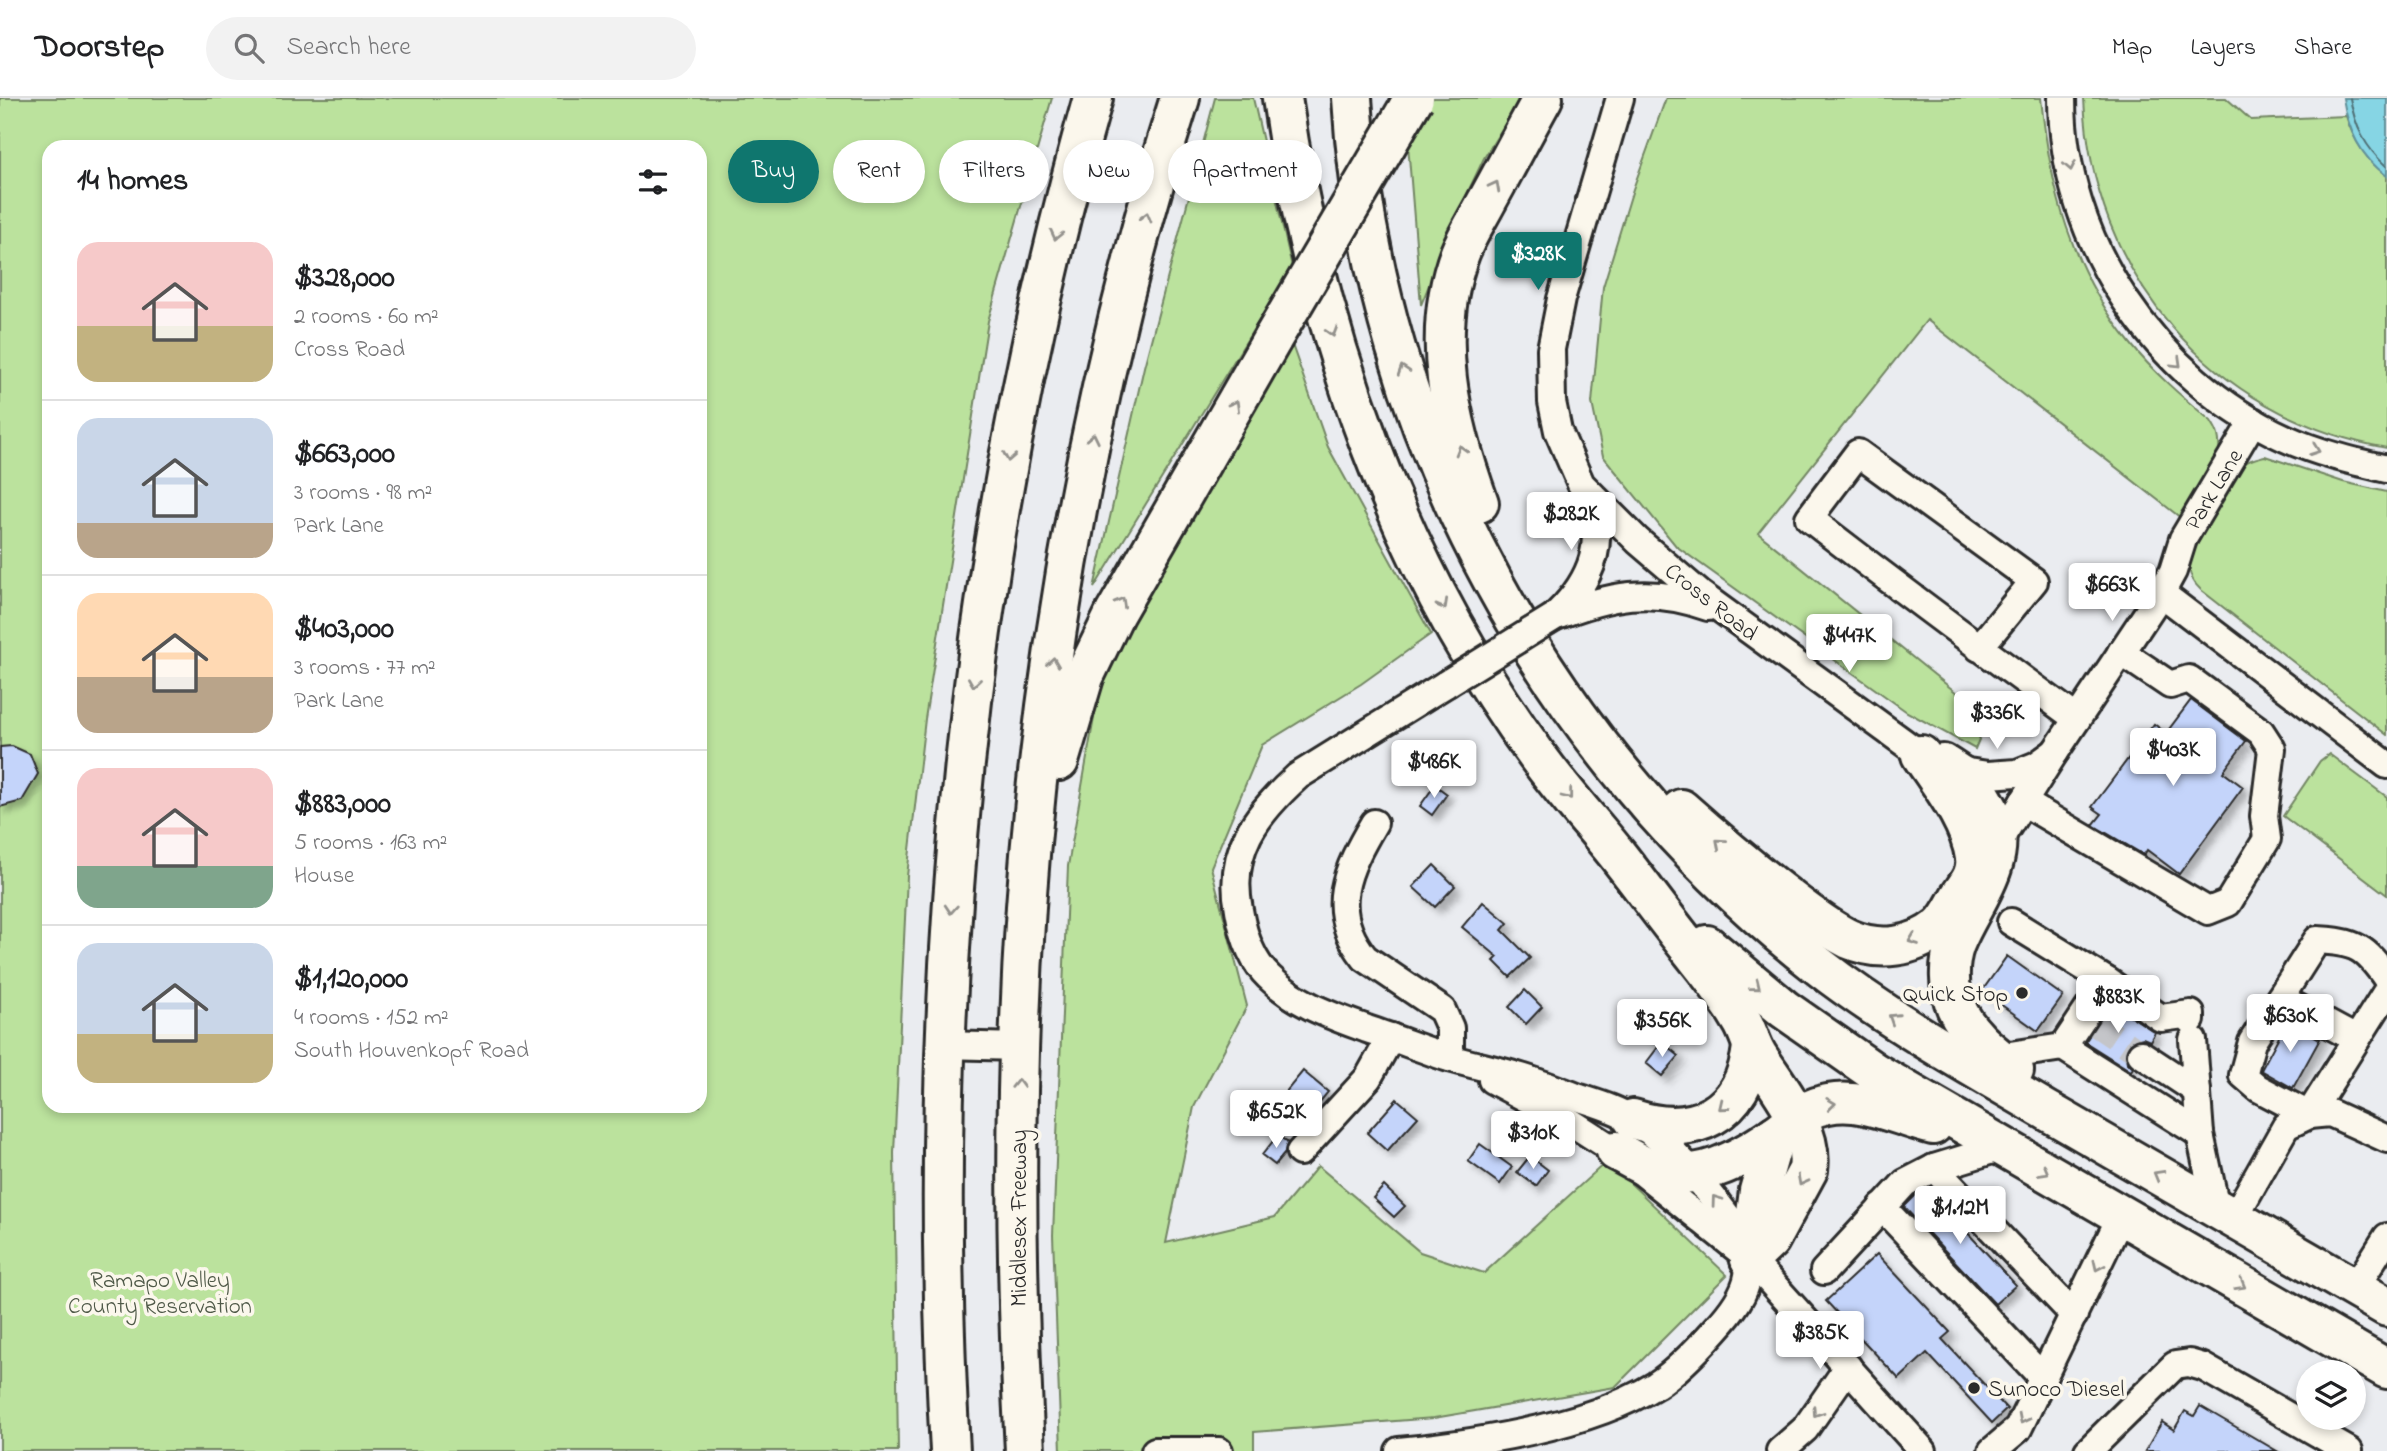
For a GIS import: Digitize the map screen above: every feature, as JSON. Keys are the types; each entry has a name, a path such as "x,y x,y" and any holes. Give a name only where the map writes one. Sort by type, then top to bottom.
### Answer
{"highway":[{"path":"949,1438 942,1185 944,1045 949,937 961,794 990,567 1028,360 1060,218 1093,98"},
{"path":"1019,1047 1031,846 1042,734 1055,648 1079,509 1110,363 1139,240 1180,98"},
{"path":"1282,98 1301,215 1328,321 1364,432 1436,594 1503,706 1538,757 1618,855 1725,995 1744,1024 1785,1126 1759,1191 1750,1259"},
{"path":"1352,98 1354,145 1362,202 1385,308 1417,413 1462,520 1511,612 1583,724 1660,818 1738,898 1818,965 1904,1025 2371,1297"},
{"path":"1368,98 1374,201 1385,308"},
{"path":"1019,1047 1055,780 1063,743 1084,677 1133,579 1414,98"},
{"path":"1543,98 1461,251 1448,296 1444,345 1450,400 1468,472 1500,557 1550,673"},
{"path":"1583,724 1747,867 1802,909 1849,939 1886,947 1906,944 1941,926 1998,842"},
{"path":"1932,760 1970,783 1982,797 1989,809 1998,842 1987,883 1954,946 1949,978 1955,1006 1968,1029 1997,1057 2116,1150"},
{"path":"1932,760 1973,850 1975,873"},
{"path":"1618,855 1701,939 1784,1009 1874,1072 2387,1369"},
{"name":"Middlesex Freeway","path":"1019,1047 1017,1239 1025,1451"},
{"path":"1752,1047 1750,1069 1741,1088 1729,1103 1691,1125 1649,1125 1624,1135 1651,1170 1674,1174 1715,1169 1814,1107 1831,1103 1852,1102 1889,1110 1917,1121 1994,1142"}],"street":[{"name":"Cross Road","path":"1620,98 1561,299 1551,349 1550,376 1556,421 1568,458 1581,484 1669,569 1735,620 1932,760"},
{"path":"2062,98 2065,140 2074,185 2092,239 2138,319 2168,355 2220,400 2253,421 2314,450 2387,469"},
{"name":"Park Lane","path":"1998,842 2161,593 2173,571 2183,540 2253,421"},
{"path":"1979,648 2034,581 1858,453 1809,518 1979,648 2077,719"},
{"path":"1581,484 1595,519 1594,559 1586,580 1573,599 1554,617 1298,776 1280,792 1253,824 1237,860 1237,900 1244,939 1266,975 1296,1000 1450,1058 1523,1078 1611,1109 1624,1135 1750,1259 1918,1448"},
{"path":"2161,593 2387,765"},
{"path":"1554,617 1601,600 1654,594 1688,600 1735,620"},
{"path":"2023,802 2208,911 2228,903 2267,839 2264,816 2272,749 2261,732 2189,679 2170,685 2121,652"},
{"path":"1932,760 1988,775 2017,772 2037,765 2055,752"},
{"path":"1374,823 1354,857 1346,878 1343,894 1348,930 1364,958 1442,1010 1450,1028 1450,1058"},
{"path":"2011,922 2161,1018 2191,1014 2200,1134 2225,1213"},
{"path":"2309,1115 2258,1088 2243,1075 2252,1042 2317,940 2342,941 2365,951 2387,979"},
{"path":"1997,1057 2063,1047 2089,1018 2106,981"},
{"path":"2309,1115 2387,990"},
{"path":"2280,998 2357,1039"},
{"path":"2161,1018 2165,1069"},
{"path":"1300,1152 1368,1079 1391,1037"},
{"path":"944,1045 1019,1047"},
{"path":"2063,1047 2200,1134"},
{"path":"2141,1054 2197,1091"},
{"path":"1450,1058 1569,1121 1624,1135"},
{"path":"2225,1213 2286,1126 2309,1115 2330,1113 2387,1139"},
{"path":"1824,1271 1905,1183 1994,1142"},
{"path":"1934,1168 2074,1315"},
{"path":"1399,1451 1465,1444 1485,1445 1614,1407 1658,1384 1705,1341 1734,1310 1748,1285 1750,1259 1732,1222 1696,1173"},
{"path":"1882,1207 2043,1378"},
{"path":"1992,1451 2018,1429 2121,1216"},
{"path":"2371,1297 2387,1237"},
{"path":"2088,1451 2175,1365 2189,1363 2203,1367 2349,1451"},
{"path":"1780,1451 1805,1429 1848,1367"},
{"path":"1155,1451 1219,1451"}],"green space":[{"name":"Ramapo Valley County Reservation","path":"0,98 1052,98 1040,140 939,140 939,203 1022,203 988,321 925,719 907,876 894,1153 898,1451 0,1451"},
{"path":"1215,98 1253,98 1263,140 1204,140"},
{"path":"1433,98 1521,98 1484,158 1457,215 1421,305 1408,144"},
{"path":"1666,98 2041,98 2050,164 2058,196 2078,257 2092,287 2139,354 2168,384 2211,421 2215,428 2219,451 2181,518 1927,320 1758,533 1988,718 1975,749 1907,712 1676,546 1603,456 1592,403 1603,287 1633,189"},
{"path":"2084,98 2226,98 2251,120 2346,116 2362,149 2373,164 2387,176 2387,448 2324,431 2267,405 2216,370 2172,327 2137,278 2110,223 2092,162"},
{"path":"1187,203 1277,203 1292,267 1094,588 1144,367"},
{"path":"1291,342 1328,447 1431,634 1361,684 1262,745 1211,867 1247,1006 1194,1107 1166,1243 1275,1217 1318,1166 1420,1252 1484,1273 1607,1161 1727,1275 1615,1387 1434,1418 1254,1432 1254,1451 1061,1451 1053,1235 1068,866 1098,695 1137,598"},
{"path":"2265,456 2343,482 2387,492 2387,735 2201,590 2192,577 2190,561 2233,481 2244,464"},
{"path":"2329,754 2387,797 2387,895 2283,816 2320,761"}],"water":[{"path":"2343,98 2387,98 2387,176 2369,160 2357,142 2348,121"}],"building":[{"path":"2191,700 2246,741 2223,772 2243,787 2179,874 2147,850 2144,855 2093,825 2102,814 2092,807 2154,724 2166,733"},
{"path":"12,746 30,754 38,774 22,801 0,807 0,747"},
{"path":"1435,785 1447,794 1432,815 1420,806"},
{"path":"1434,865 1455,886 1435,907 1413,887"},
{"path":"1483,902 1508,923 1502,930 1530,958 1510,977 1494,961 1498,957 1462,927"},
{"name":"Quick Stop","path":"2007,956 2063,996 2038,1031 1982,991"},
{"path":"1525,990 1542,1007 1526,1024 1509,1007"},
{"path":"2111,1003 2155,1032 2150,1041 2143,1038 2128,1046 2125,1054 2127,1062 2133,1068 2131,1071 2085,1042"},
{"path":"2287,1021 2320,1039 2293,1088 2261,1070"},
{"path":"1662,1042 1679,1056 1662,1076 1646,1063"},
{"path":"1303,1071 1328,1092 1309,1115 1284,1094"},
{"path":"1397,1099 1418,1117 1387,1151 1367,1133"},
{"path":"1278,1135 1288,1143 1285,1153 1275,1165 1262,1155"},
{"path":"1480,1144 1512,1167 1500,1184 1468,1161"},
{"path":"1530,1156 1548,1170 1536,1186 1517,1172"},
{"path":"1384,1186 1405,1206 1394,1217 1373,1198"},
{"path":"1927,1189 2016,1285 1995,1304 1904,1207"},
{"path":"1877,1254 1950,1332 1942,1339 2007,1409 1992,1423 1927,1353 1899,1379 1826,1301"},
{"path":"2200,1406 2277,1451 2145,1451 2162,1422 2174,1430 2185,1411 2194,1416"}],"tunnel":[{"path":"2093,1022 2141,1054"}],"place":[{"name":"Quick Stop","path":"2022,993"},
{"name":"Sunoco Diesel","path":"1974,1388"}]}
